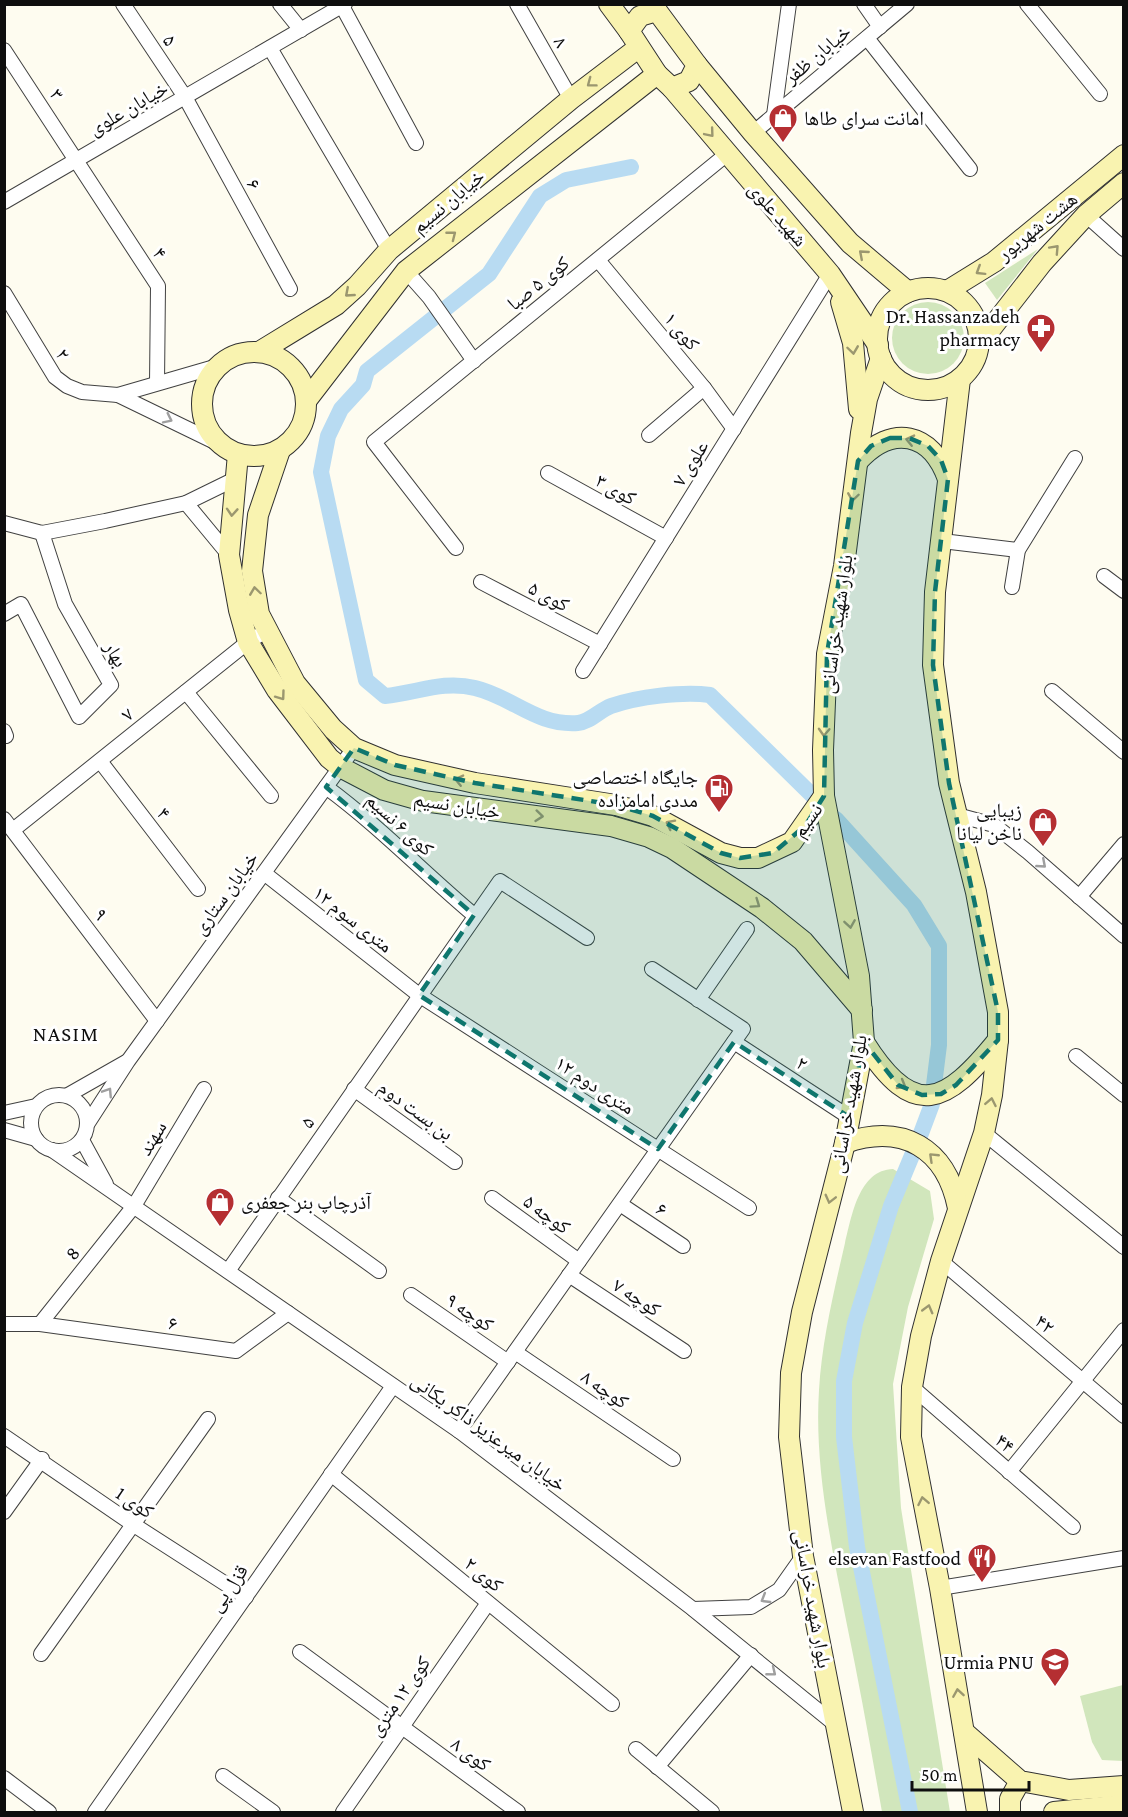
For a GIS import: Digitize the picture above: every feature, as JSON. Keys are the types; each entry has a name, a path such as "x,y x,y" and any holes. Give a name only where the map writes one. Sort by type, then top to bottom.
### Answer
{"main road":[{"path":"609,4 633,40"},
{"name":"خیابان نسیم","path":"259,352 336,305 357,286 389,250 571,99 633,40 640,16 655,8"},
{"name":"شهید علوی","path":"655,8 697,65 753,133 850,243 908,292"},
{"name":"شهید علوی","path":"633,40 657,74 672,88 830,274 879,352"},
{"path":"672,88 689,81 697,65"},
{"name":"خیابان نسیم","path":"306,401 406,271 657,74"},
{"name":"هشت شهریور","path":"947,291 994,262 1124,155"},
{"name":"هشت شهریور","path":"979,344 1042,262 1086,215 1122,186"},
{"path":"830,274 846,315 853,343 861,433"},
{"path":"960,379 936,389 909,386 897,379 879,352 878,332 887,308 908,292 920,288 947,291 958,297 975,318 979,344 976,357 960,379 935,592 933,665 949,783 989,960 998,1012 998,1040 992,1095 984,1133 941,1262 921,1336 912,1387 911,1437 940,1588 977,1812"},
{"path":"259,352 277,357 291,368 302,383 306,401 304,420 295,437 280,450 260,457 238,454 219,444 206,426 201,405 206,383 218,366 237,354 259,352"},
{"name":"بلوار شهید خراسانی","path":"853,1812 803,1556 789,1437 790,1373 802,1312 845,1143 864,1042 862,1010 847,904 824,796 827,654 844,566 861,433 879,352"},
{"path":"858,461 871,446 890,438 909,438 928,446 935,453 941,460 948,479"},
{"name":"خیابان نسیم","path":"280,450 258,515 252,572 259,614 295,683 333,729 354,748 395,765 475,783 616,805 671,825 721,853"},
{"name":"خیابان نسیم","path":"238,454 229,555 238,610 248,642 277,690 322,750 340,767 384,790 423,801 611,826 649,837 672,848 762,908 803,941 862,1010"},
{"name":"نسیم","path":"721,853 758,858 773,854 792,842 824,796"},
{"path":"864,1042 880,1067 898,1085 922,1095 941,1094 956,1085 973,1071 998,1040"},
{"path":"845,1143 865,1136 887,1135 909,1140 928,1151 943,1167 953,1186 958,1208"},
{"path":"964,1732 1020,1781 1064,1804 1124,1805"},
{"path":"1010,1812 1010,1799 1020,1781"},
{"path":"1064,1804 1124,1786"}],"street":[{"name":"۵","path":"123,4 185,97"},
{"path":"280,4 301,30"},
{"name":"۸","path":"517,4 571,99"},
{"path":"774,115 789,4"},
{"path":"864,4 880,27"},
{"name":"خیابان ظفر","path":"753,133 907,4"},
{"path":"1027,4 1100,94"},
{"name":"خیابان علوی","path":"4,202 344,5"},
{"path":"344,5 416,143"},
{"path":"867,38 970,169"},
{"path":"270,48 389,250"},
{"name":"۳","path":"4,50 77,160"},
{"name":"۶","path":"185,97 290,289"},
{"name":"کوی ۵ صبا","path":"456,548 374,442 727,154"},
{"name":"۴","path":"77,160 158,286 157,383"},
{"path":"1086,215 1124,249"},
{"name":"کوی ۱","path":"598,260 704,388 734,429"},
{"path":"406,271 429,297 474,361"},
{"name":"علوی ۷","path":"583,671 830,274"},
{"name":"۲","path":"4,293 55,377 67,386 82,392 118,395 219,444"},
{"name":"۲","path":"118,395 218,366"},
{"path":"649,435 704,388"},
{"path":"1012,587 1018,550 1075,458"},
{"name":"کوی ۳","path":"548,473 666,538"},
{"path":"4,523 42,533 186,503 235,479"},
{"path":"186,503 229,555"},
{"name":"بهار","path":"4,614 21,604 79,717 111,685 65,604 42,533"},
{"path":"942,541 1018,550"},
{"path":"1104,576 1124,591"},
{"name":"کوی ۵","path":"481,582 600,644"},
{"name":"۷","path":"9,825 100,761 248,642 266,631"},
{"path":"1052,691 1124,752"},
{"path":"186,692 271,796"},
{"name":"خیابان ستاری","path":"88,1123 128,1061 354,748"},
{"name":"۴","path":"100,761 198,889"},
{"name":"کوی ۶ نسیم","path":"326,787 368,818 431,879 474,915"},
{"path":"957,815 994,825 1124,936"},
{"name":"۹","path":"9,825 157,1021"},
{"path":"1079,897 1124,844"},
{"name":"۱۲ متری سوم","path":"264,873 419,995"},
{"name":"۵","path":"228,1271 474,915 500,881 587,938"},
{"path":"699,1000 747,929"},
{"path":"459,1431 743,1029 652,969"},
{"name":"۱۲ متری دوم","path":"419,995 749,1208"},
{"name":"۲","path":"734,1042 849,1117"},
{"path":"1076,1056 1124,1095"},
{"path":"4,1113 36,1106 50,1096 68,1095 128,1061"},
{"name":"سهند","path":"134,1206 204,1089"},
{"name":"بن بست دوم","path":"354,1089 455,1162"},
{"path":"4,1130 36,1139 52,1150 69,1150 82,1140 88,1123 82,1106 68,1095"},
{"path":"36,1106 31,1122 36,1139"},
{"path":"984,1133 1124,1247"},
{"path":"82,1140 107,1186"},
{"name":"خیابان میرعزیز ذاکر یکانی","path":"52,1150 459,1431 693,1609 836,1725"},
{"path":"278,1198 379,1271"},
{"name":"کوچه ۵","path":"492,1198 579,1261"},
{"name":"۶","path":"620,1204 683,1246"},
{"name":"8","path":"40,1324 134,1206"},
{"name":"۴۲","path":"941,1262 1124,1416"},
{"name":"کوچه ۷","path":"569,1275 684,1351"},
{"name":"کوچه ۹","path":"411,1295 512,1357"},
{"name":"۶","path":"4,1324 40,1324 236,1351 288,1313"},
{"path":"1009,1472 1124,1330"},
{"name":"کوچه ۸","path":"512,1357 673,1459"},
{"name":"قزل پی","path":"95,1812 393,1386"},
{"name":"۴۴","path":"912,1387 1073,1527"},
{"path":"40,1654 131,1523 208,1419"},
{"name":"کوی 1","path":"4,1436 42,1459 131,1523 246,1597"},
{"path":"4,1512 42,1459"},
{"name":"کوی ۲","path":"331,1474 612,1704"},
{"path":"693,1609 751,1607 778,1590 803,1556"},
{"path":"940,1588 1124,1558"},
{"name":"کوی ۱۲ متری","path":"343,1812 488,1603"},
{"name":"کوی ۸","path":"300,1652 518,1812"},
{"path":"657,1767 751,1655"},
{"path":"636,1749 712,1812"},
{"path":"223,1776 273,1812"},
{"path":"4,1778 49,1812"}],"highlighted area":[{"path":"890,438 909,438 928,446 941,460 948,479 935,592 933,665 949,783 998,1012 998,1040 956,1085 941,1094 922,1095 898,1085 864,1042 849,1117 734,1042 658,1149 419,995 474,915 326,787 354,748 395,765 475,783 616,805 653,816 721,853 740,858 773,853 805,826 824,796 827,654 858,461 871,446"}],"green space":[{"path":"1038,249 997,300 985,283"},
{"path":"935,302 954,312 962,324 964,338 962,352 954,364 942,372 921,374 902,364 894,352 892,331 902,312 914,304"},
{"path":"893,1169 930,1191 934,1219 908,1307 893,1384 901,1508 950,1812 882,1812 830,1538 819,1449 819,1390 823,1353 829,1316 854,1208 865,1185 872,1177 881,1171"},
{"path":"1123,1685 1123,1761 1102,1760 1092,1742 1080,1696"}],"waterway":[{"path":"631,167 566,180 540,196 489,274 367,371 363,385 341,409 328,436 321,472 366,680 385,696 452,685 475,688 489,692 537,716 563,723 582,722 611,706 634,700 674,694 710,695 817,800"},
{"path":"836,819 914,905 939,946 939,1045 934,1085"},
{"path":"920,1136 932,1104"},
{"path":"910,1812 857,1547 844,1437 844,1381 855,1323 891,1206 913,1153"}],"place":[{"name":"امانت سرای طاها","path":"783,144"},
{"name":"Dr. Hassanzadeh pharmacy","path":"1041,354"},
{"name":"جایگاه اختصاصی مددی امامزاده","path":"719,814"},
{"name":"زیبایی ناخن لیانا","path":"1043,848"},
{"name":"آذرچاپ بنر جعفری","path":"220,1228"},
{"name":"elsevan Fastfood","path":"982,1584"},
{"name":"Urmia PNU","path":"1055,1688"}],"district":[{"name":"NASIM","path":"66,1034"}]}
